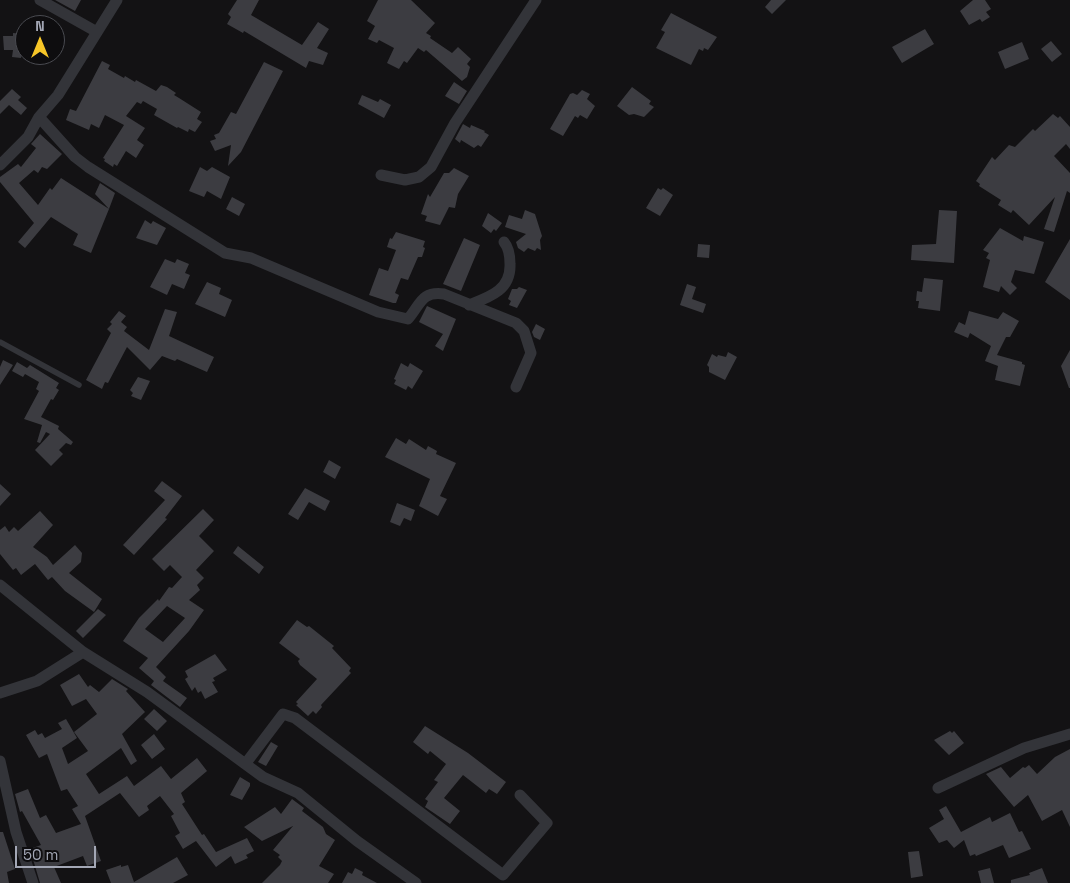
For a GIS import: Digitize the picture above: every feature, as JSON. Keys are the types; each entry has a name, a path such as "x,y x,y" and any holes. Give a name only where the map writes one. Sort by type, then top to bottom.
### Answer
{"street":[{"path":"40,0 98,32"},
{"path":"0,165 28,137 39,117 58,95 117,0"},
{"path":"381,175 405,180 419,178 431,167 455,123 536,0"},
{"path":"39,117 75,157 88,167 225,252 251,258 378,312 403,320 408,319 422,298 433,292 444,294 516,323 524,331 532,353 516,387"},
{"path":"469,305 495,294 504,287 510,275 508,251 504,242"},
{"path":"0,584 83,652 147,692 246,763 263,778 298,793 357,840 416,883"},
{"path":"0,693 38,681 83,652"},
{"path":"246,763 283,714 295,718 503,875 547,823 520,795"},
{"path":"938,788 1024,748 1070,734"},
{"path":"0,761 16,832 33,883"}],"lane":[{"path":"0,342 78,385"}],"building":[{"path":"55,0 81,0 75,11"},
{"path":"237,0 259,0 251,15 302,45 318,22 329,29 317,48 328,53 323,65 309,61 306,68 244,31 243,33 227,24 231,17 228,14"},
{"path":"378,0 411,0 435,23 426,33 431,36 430,38 452,53 458,47 471,59 467,64 470,67 467,77 462,81 426,50 424,52 418,48 407,63 404,61 399,69 387,63 394,48 379,40 377,43 368,39 375,26 367,21"},
{"path":"771,0 786,0 772,14 765,7"},
{"path":"973,0 985,0 991,9 986,12 990,17 982,22 980,19 969,25 960,11"},
{"path":"671,13 717,37 708,50 704,48 703,51 699,49 691,65 656,48 665,32 661,30"},
{"path":"925,29 934,44 902,63 892,47"},
{"path":"13,33 15,33 15,57 12,57 13,50 4,50 3,36 13,36"},
{"path":"1051,41 1062,54 1052,62 1041,49"},
{"path":"1022,42 1029,59 1005,69 998,52"},
{"path":"102,61 110,65 108,69 124,78 125,76 135,82 136,80 156,91 161,85 167,87 176,93 174,95 201,112 197,119 202,122 195,132 189,129 188,132 154,115 157,109 143,101 141,104 137,102 126,116 145,128 137,140 144,145 136,158 126,151 117,166 114,164 113,167 104,161 105,159 103,158 124,125 105,115 99,128 91,124 89,130 66,120 70,109 76,111"},
{"path":"264,62 283,71 241,152 228,166 231,145 215,151 210,141 216,139 214,135 219,133 231,112 236,114"},
{"path":"454,82 467,91 459,104 445,96"},
{"path":"632,87 651,101 649,104 654,107 644,117 634,114 629,115 617,106"},
{"path":"12,89 21,97 18,100 27,108 21,115 9,105 0,114 0,101"},
{"path":"582,90 590,94 587,99 595,106 587,119 580,115 578,118 575,116 563,136 550,129 570,94 577,95"},
{"path":"362,95 378,102 380,99 391,105 384,118 358,104"},
{"path":"1053,114 1058,118 1060,116 1070,127 1070,149 1066,144 1054,156 1070,173 1070,193 1067,191 1054,232 1044,229 1055,197 1029,225 1013,210 1011,213 998,205 1001,200 979,186 980,184 976,181 992,157 995,160 1009,145 1015,147 1033,129 1035,131"},
{"path":"463,124 470,128 471,125 485,131 489,135 481,147 478,145 474,148 461,140 460,143 455,139"},
{"path":"40,134 62,154 47,169 42,167 38,173 34,170 19,183 38,205 50,188 52,190 61,178 109,209 91,253 73,245 78,234 51,217 25,248 18,242 34,223 0,182 0,177 18,164 21,167 36,148 31,144"},
{"path":"200,167 207,171 212,167 230,177 221,199 207,191 204,197 189,191"},
{"path":"454,168 469,176 458,194 455,208 449,207 440,225 425,221 427,216 421,214 428,194 430,197 444,173 449,173"},
{"path":"100,183 115,193 109,209 95,194"},
{"path":"658,188 661,190 663,188 673,195 660,216 646,208"},
{"path":"232,197 245,204 239,216 226,209"},
{"path":"525,210 535,214 542,236 540,240 541,250 537,248 535,251 528,248 524,252 518,248 516,242 526,234 505,227 509,215 522,219"},
{"path":"939,210 957,211 954,263 911,260 912,245 936,244"},
{"path":"488,213 502,223 496,231 494,229 491,233 482,226"},
{"path":"145,220 151,224 153,221 166,228 157,245 136,238"},
{"path":"1000,228 1023,241 1024,236 1044,242 1034,274 1015,270 1011,282 1017,288 1010,295 1001,286 999,292 983,287 990,260 986,258 989,253 983,250"},
{"path":"396,232 425,241 423,247 425,248 422,257 418,257 408,280 401,278 395,293 399,295 396,303 393,303 369,295 379,268 388,271 396,250 387,247 390,238 392,239"},
{"path":"464,238 480,245 461,291 443,284"},
{"path":"1070,239 1070,300 1045,282"},
{"path":"698,244 710,245 709,258 697,257"},
{"path":"165,259 175,263 177,259 189,264 185,273 190,275 184,289 172,284 167,295 150,287"},
{"path":"924,278 943,280 940,311 918,308 919,301 916,301 917,291 922,292"},
{"path":"207,282 221,288 219,294 232,300 225,317 195,304"},
{"path":"687,284 696,287 692,299 706,304 703,313 680,305"},
{"path":"519,287 527,290 517,308 509,305 511,301 508,299 512,289"},
{"path":"427,306 456,319 443,351 435,346 443,334 419,322"},
{"path":"165,309 177,312 169,336 214,357 207,372 177,359 175,361 162,356 150,370 127,347 108,383 105,382 102,389 86,380 111,333 107,329 112,324 110,322 119,311 126,316 121,322 127,327 124,331 149,350"},
{"path":"969,311 998,319 1003,312 1019,321 1010,337 1006,337 997,355 1022,362 1025,365 1020,386 995,380 998,366 985,361 991,346 970,333 968,338 954,332 959,322 965,325"},
{"path":"536,324 545,329 540,340 534,337 532,332"},
{"path":"1070,350 1070,388 1069,388 1061,366"},
{"path":"728,352 737,357 725,380 709,372 707,365 712,354 717,357 718,355 726,357"},
{"path":"3,360 13,365 0,385 0,367"},
{"path":"17,362 27,368 30,365 59,383 56,388 59,390 53,400 51,399 41,417 59,426 58,429 73,442 71,445 66,443 59,450 63,454 51,466 35,450 50,434 46,432 40,443 37,442 42,425 24,419 39,391 36,389 39,382 25,374 23,377 12,371"},
{"path":"401,363 408,367 410,363 423,371 412,389 408,386 406,390 394,384 396,380 394,379"},
{"path":"138,377 150,381 141,400 131,396 133,393 130,390"},
{"path":"396,438 406,444 409,439 426,450 428,446 437,451 436,454 456,463 440,496 447,499 438,516 419,506 430,479 385,457"},
{"path":"329,460 341,467 335,479 323,472"},
{"path":"162,481 182,496 165,518 167,519 134,555 123,545 165,500 154,491"},
{"path":"0,484 11,494 0,506"},
{"path":"305,488 330,501 325,511 309,502 298,520 288,514"},
{"path":"397,503 415,510 411,521 404,518 400,526 390,522"},
{"path":"203,509 214,520 199,536 214,551 196,570 204,578 197,585 200,590 189,600 204,610 189,631 156,667 166,677 163,681 187,698 180,707 151,685 154,681 139,668 148,658 123,641 139,618 158,599 159,601 169,587 172,588 182,577 170,565 164,571 152,559","holes":["167,606 185,618 163,642 145,629"]},
{"path":"40,511 53,525 33,547 47,557 53,565 75,545 82,553 81,562 69,573 102,599 94,612 65,591 52,577 48,580 35,564 21,575 16,568 13,570 0,554 0,530 5,526 9,532 14,527 18,531"},
{"path":"238,546 264,567 259,574 233,553"},
{"path":"98,609 106,615 83,638 76,631"},
{"path":"297,620 307,627 309,626 334,646 332,648 351,668 349,671 351,673 321,705 322,707 316,714 313,711 308,716 296,705 298,704 296,702 317,679 300,665 298,661 300,659 279,643"},
{"path":"215,654 227,670 213,678 215,681 212,682 218,692 205,699 201,691 198,693 195,687 192,691 185,679 188,677 185,671"},
{"path":"79,674 88,687 90,685 99,692 112,679 128,689 126,691 145,712 122,734 137,761 131,765 121,748 86,774 99,794 127,776 134,786 161,766 171,779 197,758 207,771 181,793 185,802 182,804 202,835 204,834 216,852 247,838 254,851 246,855 248,858 235,864 231,856 216,867 196,841 183,849 175,836 180,833 171,816 174,814 160,796 147,806 149,810 139,817 120,793 85,816 101,861 87,866 83,856 54,867 61,883 40,883 30,849 41,845 22,811 20,812 15,794 28,789 40,818 46,815 56,833 81,824 72,809 78,806 67,789 61,791 47,754 39,758 26,735 35,730 38,735 42,733 45,738 62,729 58,723 66,719 77,738 62,748 68,764 88,751 74,732 97,714 86,699 72,706 60,685"},
{"path":"154,709 167,721 157,731 144,719"},
{"path":"425,726 468,753 506,782 497,794 489,789 486,793 463,775 444,798 460,811 450,824 425,807 428,801 425,799 438,782 434,780 446,764 430,751 428,754 413,742"},
{"path":"950,731 952,733 954,731 964,743 949,755 934,740"},
{"path":"154,734 165,749 152,759 141,745"},
{"path":"271,742 278,746 266,766 258,762"},
{"path":"1070,749 1070,827 1062,810 1042,821 1028,795 1014,807 986,774 1001,767 1010,778 1023,767 1025,768 1029,765 1037,774 1055,757"},
{"path":"240,777 250,783 242,800 230,795"},
{"path":"292,799 304,808 302,811 323,827 326,834 335,840 319,866 334,874 328,883 262,883 280,865 282,861 278,857 280,855 273,850 293,826 262,841 244,827 275,807 281,814"},
{"path":"946,806 961,832 990,817 992,822 1010,813 1019,832 1022,831 1031,849 1009,858 1003,845 976,856 975,854 970,856 964,840 954,848 947,840 939,843 929,828 944,819 939,810"},
{"path":"0,832 3,832 15,869 7,872 9,883 0,883"},
{"path":"919,851 923,876 911,878 908,852"},
{"path":"177,857 188,875 173,883 111,883 106,870 121,865 121,867 128,865 134,882"},
{"path":"355,868 363,872 362,875 377,883 342,883 348,872 352,874"},
{"path":"990,868 994,883 981,883 978,871"},
{"path":"1042,868 1048,883 1011,883 1011,880 1030,875 1029,873"}]}
